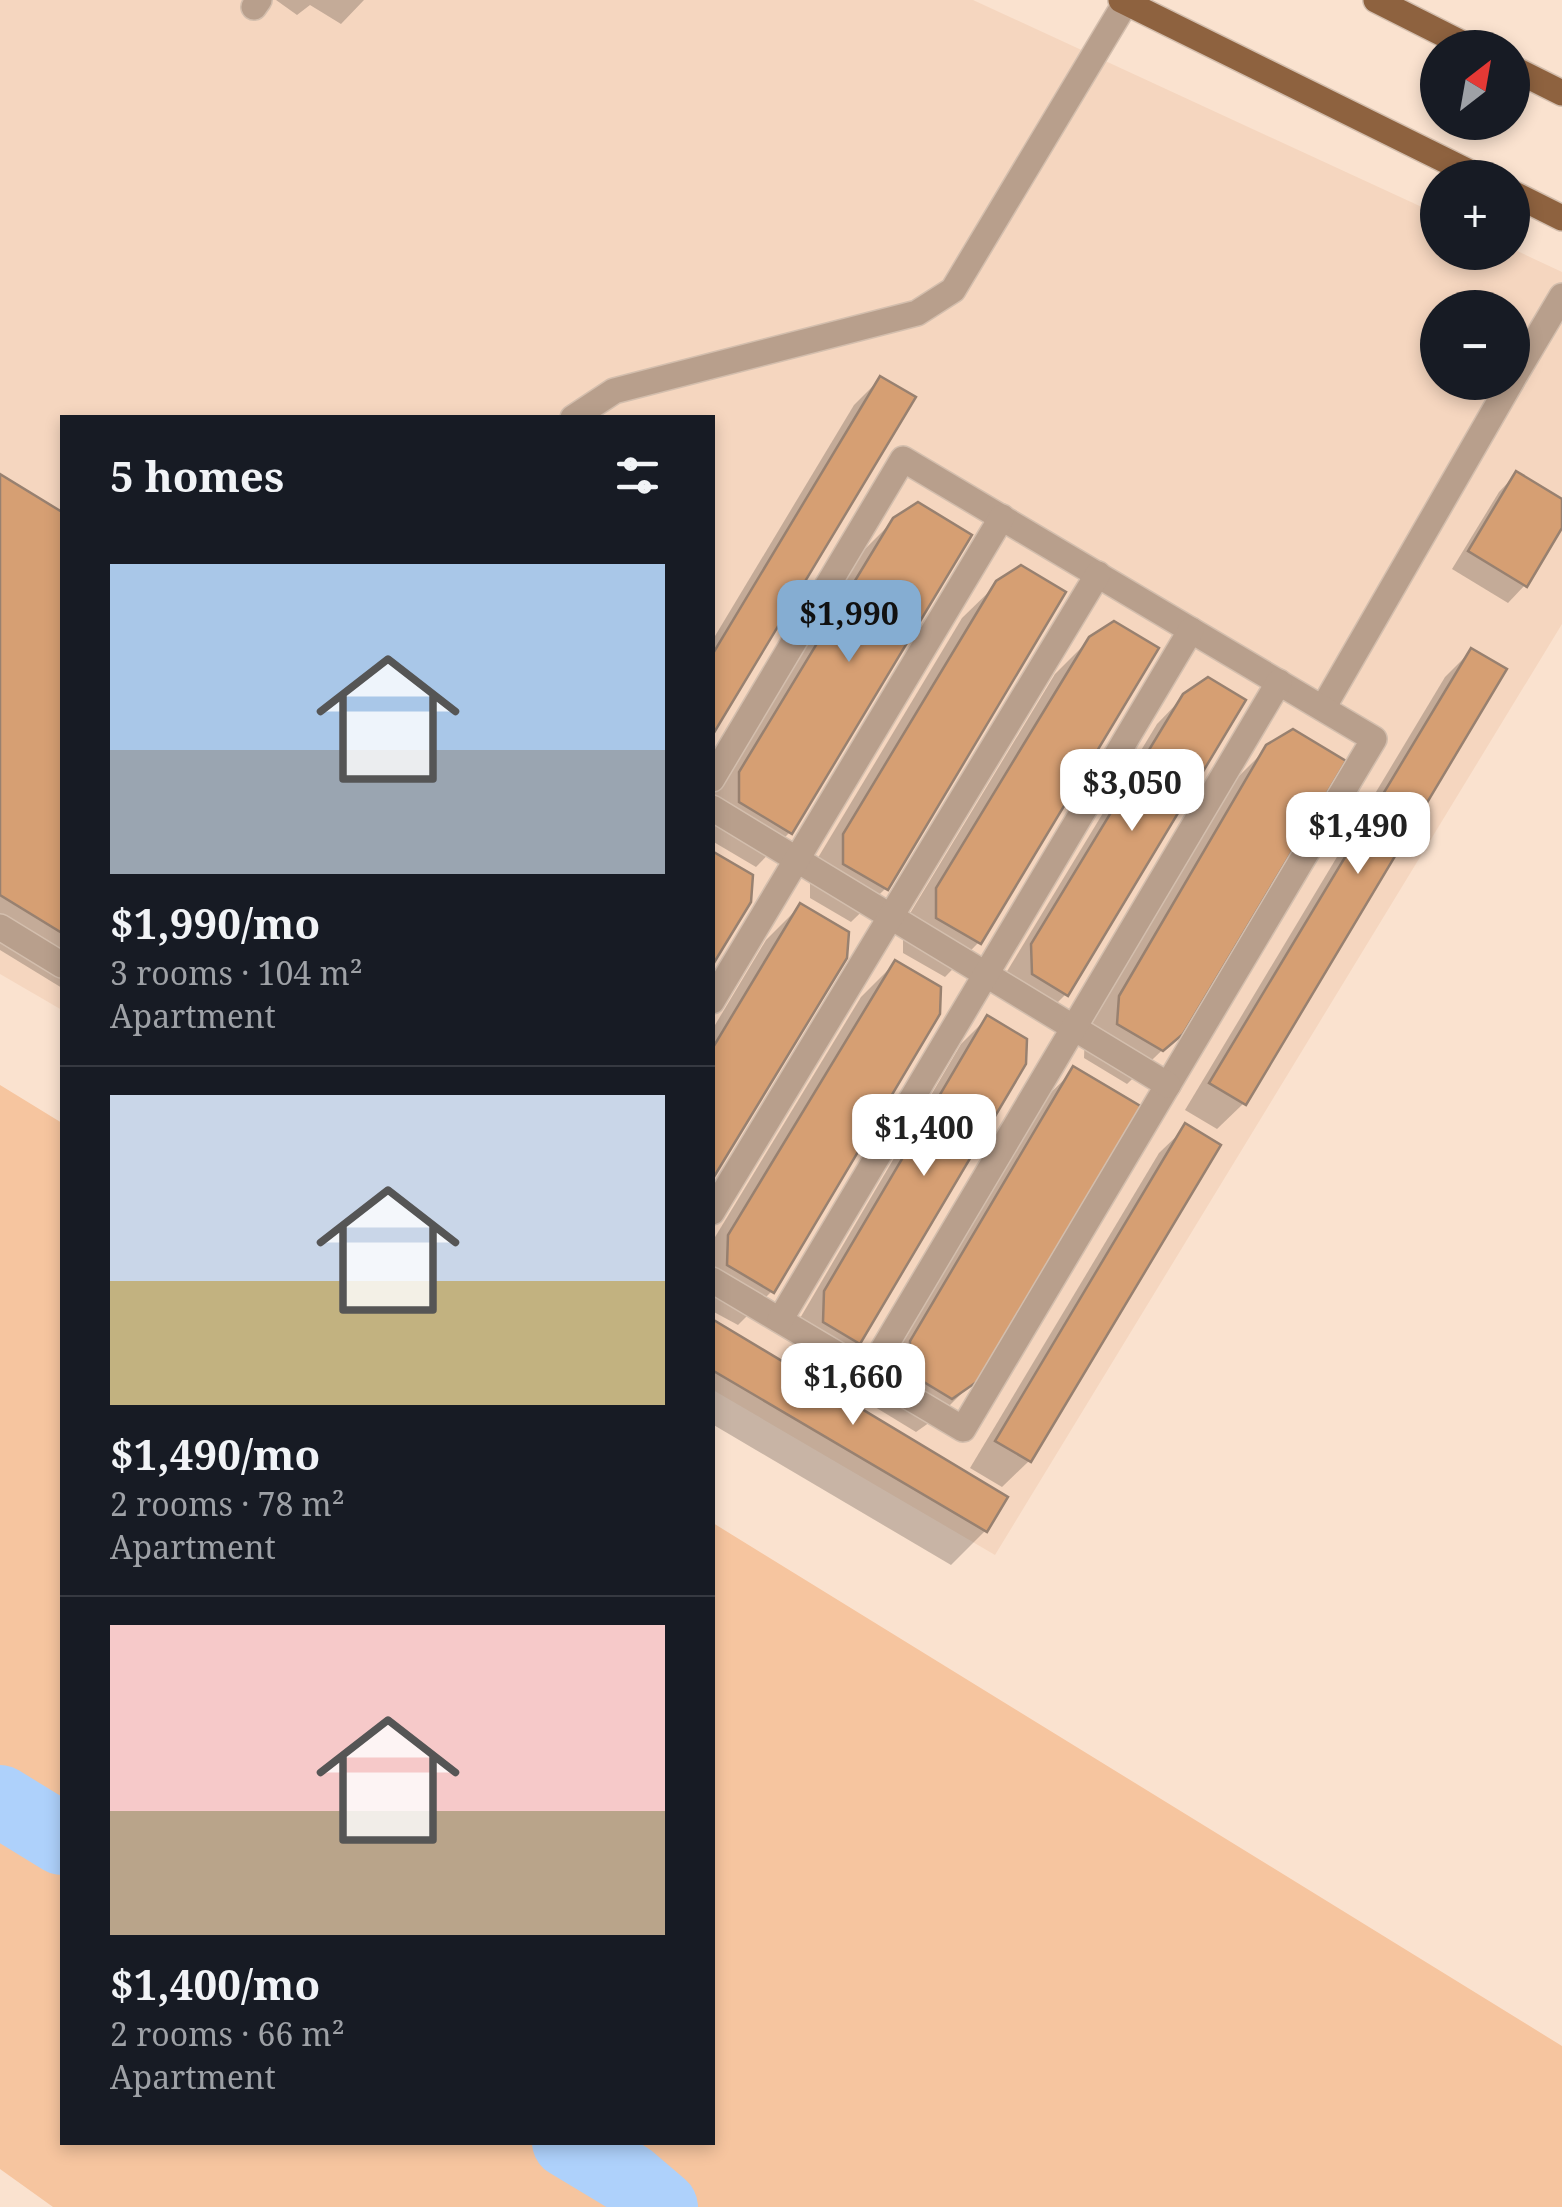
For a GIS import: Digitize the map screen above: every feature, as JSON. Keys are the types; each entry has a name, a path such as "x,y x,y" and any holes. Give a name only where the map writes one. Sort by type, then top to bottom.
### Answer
{"main road":[{"path":"1376,0 1435,30"},
{"path":"1123,1 1445,160"},
{"path":"1530,77 1562,93"},
{"path":"1530,202 1562,218"}],"lane":[{"path":"577,415 614,390 917,313 954,290 1123,1"},
{"path":"1530,350 1562,296"},
{"path":"1323,708 1501,400"},
{"path":"715,774 903,459 1374,739 963,1430 715,1282"},
{"path":"715,995 1002,518"},
{"path":"715,1207 1098,574"},
{"path":"780,1320 1191,630"},
{"path":"869,1373 1279,682"},
{"path":"715,810 1168,1084"},
{"path":"0,927 60,964"}],"shaded area":[{"path":"0,0 973,0 1420,206 1420,270 1530,270 1530,257 1562,272 1562,624 995,1555 715,1391 715,415 60,415 60,1009 0,974"},
{"path":"0,1085 60,1122 60,2145 715,2145 715,1524 1562,2046 1562,2207 53,2207 0,2169"}],"building":[{"path":"880,376 916,397 715,731 715,650"},
{"path":"1516,471 1562,499 1562,528 1527,587 1468,551"},
{"path":"0,474 60,511 60,932 0,895"},
{"path":"918,502 972,535 792,834 739,802 739,772 893,518"},
{"path":"1021,565 1066,592 888,890 843,864 843,834 996,581"},
{"path":"1114,621 1159,648 981,944 936,918 936,888 1089,637"},
{"path":"1471,648 1507,669 1246,1105 1209,1083"},
{"path":"1208,677 1246,700 1068,996 1032,974 1031,944 1183,694"},
{"path":"1293,729 1346,761 1183,1034 1163,1051 1117,1024 1119,996 1266,745"},
{"path":"715,853 753,875 751,902 715,961"},
{"path":"800,903 849,932 847,958 715,1175 715,1044"},
{"path":"895,960 941,987 940,1014 774,1293 727,1265 728,1235"},
{"path":"987,1015 1027,1039 1026,1064 860,1344 823,1322 824,1291"},
{"path":"1073,1066 1142,1107 978,1381 952,1399 909,1373 910,1341"},
{"path":"1185,1123 1221,1145 1031,1462 995,1441"},
{"path":"715,1321 1008,1497 987,1532 715,1372"}],"waterway":[{"path":"0,1801 60,1838"},
{"path":"573,2145 628,2178 662,2207"}]}
